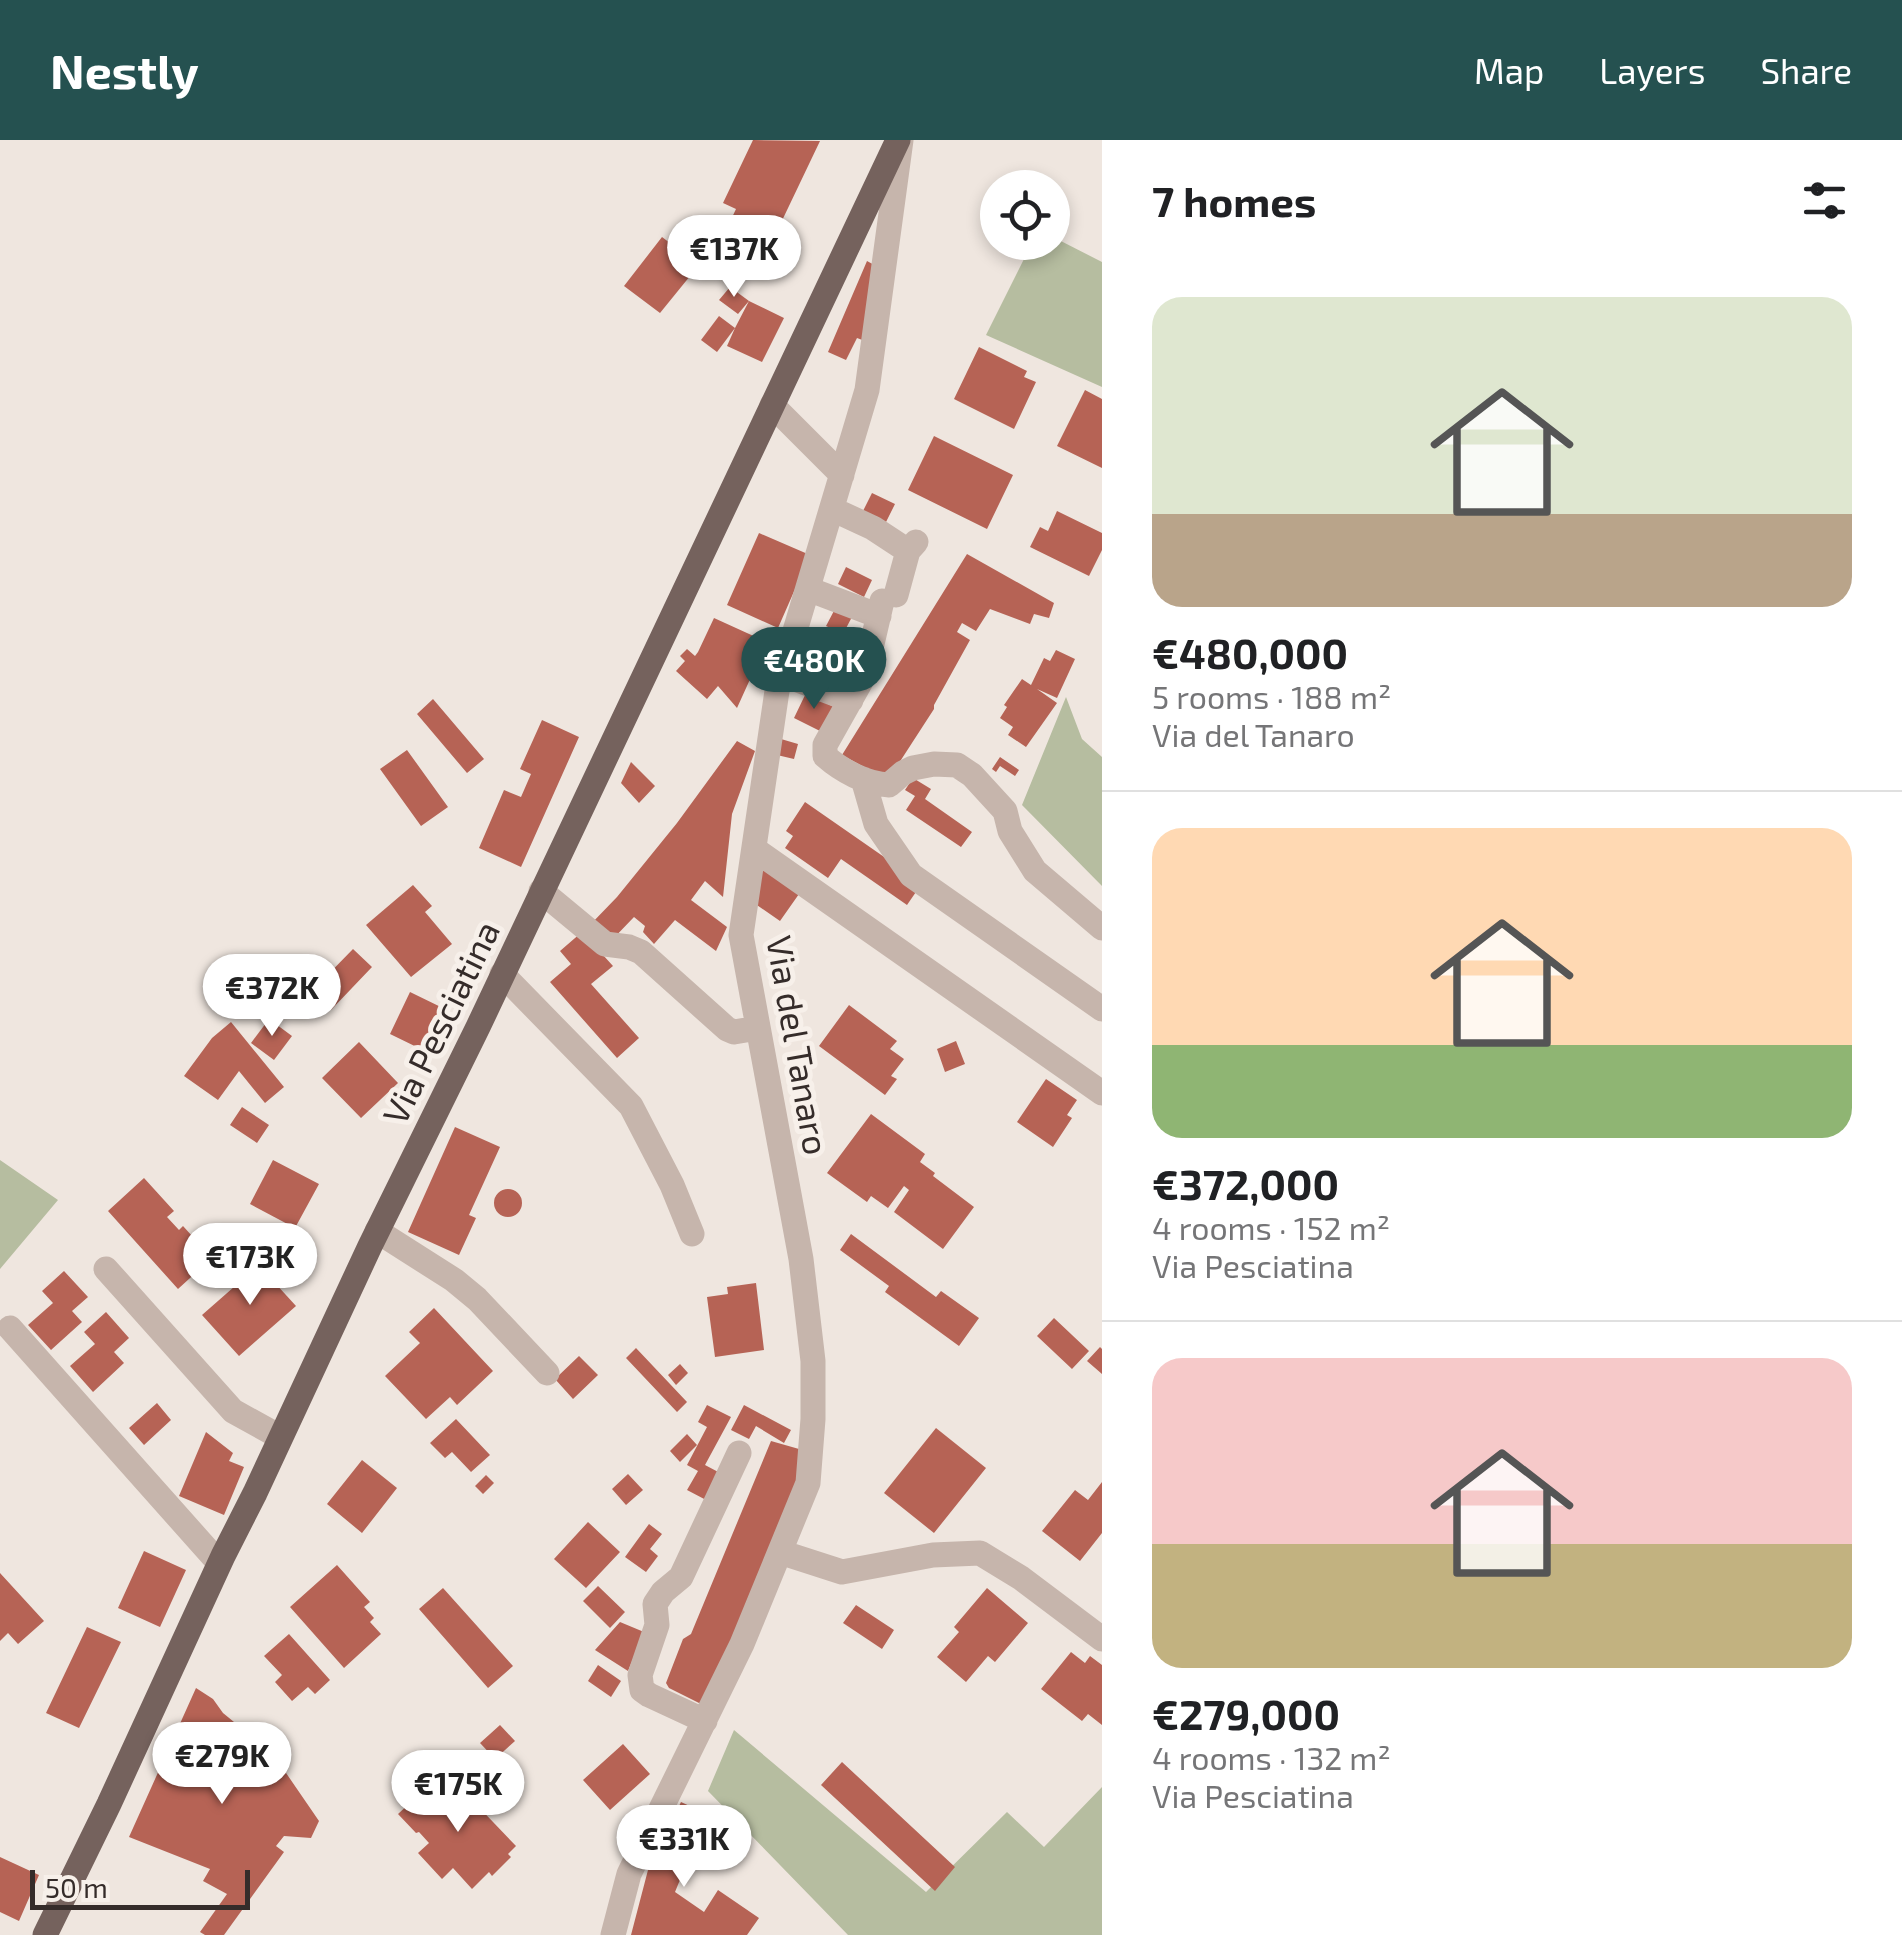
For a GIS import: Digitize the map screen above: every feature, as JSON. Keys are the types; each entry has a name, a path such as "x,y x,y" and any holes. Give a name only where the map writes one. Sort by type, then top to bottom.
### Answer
{"main road":[{"name":"Via Pesciatina","path":"46,1935 219,1563 900,140"}],"street":[{"name":"Via del Tanaro","path":"613,1935 630,1874 742,1644 808,1483 813,1361 800,1253 741,935 778,691 868,390 900,140"},
{"path":"772,405 842,475"},
{"path":"832,509 912,547 886,604 865,674 825,746 825,756 863,779 889,786 913,768 957,764 1005,811 1010,831 1035,871 1102,928"},
{"path":"808,589 886,604"},
{"path":"782,674 851,700"},
{"path":"863,779 876,824 911,875 1102,1009"},
{"path":"754,849 1102,1093"},
{"path":"541,891 605,944 641,952 727,1029 734,1032 758,1028"},
{"path":"502,974 630,1106 672,1185 692,1234"},
{"path":"378,1231 477,1299 548,1373"},
{"path":"106,1269 233,1411 280,1437"},
{"path":"10,1328 219,1563"},
{"path":"704,1721 649,1696 642,1690 640,1675 657,1624 655,1604 681,1577 739,1453"},
{"path":"780,1552 842,1572 932,1555 980,1553 1021,1578 1102,1639"}],"green space":[{"path":"1070,246 1102,262 1102,387 986,335 1024,260 1070,260"},
{"path":"1066,697 1082,739 1102,757 1102,886 1022,805"},
{"path":"0,1160 58,1200 0,1269"},
{"path":"734,1730 926,1892 1007,1812 1044,1847 1102,1787 1102,1935 848,1935 708,1791"}],"building":[{"path":"753,140 820,141 778,229 773,227 755,264 718,247 736,209 723,203"},
{"path":"662,237 699,265 660,313 624,286"},
{"path":"867,261 878,267 865,341 857,338 846,360 828,352"},
{"path":"730,287 749,301 738,314 719,300"},
{"path":"749,301 784,318 762,362 727,346"},
{"path":"719,316 735,328 717,352 701,340"},
{"path":"979,347 1027,371 1024,377 1036,382 1014,429 954,399"},
{"path":"1085,390 1102,399 1102,468 1057,446"},
{"path":"934,436 1013,475 987,529 908,490"},
{"path":"872,493 895,504 886,522 863,511"},
{"path":"1057,511 1102,533 1102,550 1089,576 1030,547 1040,527 1048,531"},
{"path":"759,533 810,555 778,628 727,605"},
{"path":"967,554 1054,603 1049,618 1034,614 1030,624 990,609 976,631 962,623 957,632 970,640 934,709 888,780 842,755"},
{"path":"846,567 872,580 864,597 838,584"},
{"path":"836,607 853,615 843,634 826,626"},
{"path":"714,618 767,642 737,708 718,686 707,699 676,671 685,661 680,656 687,649 695,656 698,652"},
{"path":"828,634 851,645 835,682 810,670"},
{"path":"1056,650 1075,659 1057,698 1037,689 1057,703 1026,747 1008,735 1013,727 1000,718 1007,707 1004,705 1022,679 1031,685 1044,658 1050,661"},
{"path":"806,693 834,707 822,732 794,718"},
{"path":"433,699 484,759 467,773 417,714"},
{"path":"542,720 579,737 521,867 479,848 504,790 521,797 531,774 520,769"},
{"path":"781,739 798,744 794,759 777,755"},
{"path":"737,741 755,751 732,814 723,897 705,881 691,900 727,927 716,951 675,920 654,944 643,932 645,926 634,917 609,943 589,926 677,823"},
{"path":"407,750 448,807 421,826 380,769"},
{"path":"1000,757 1019,770 1015,776 1000,766 996,772 992,769"},
{"path":"631,762 655,786 639,803 621,783"},
{"path":"913,778 931,789 925,799 972,832 961,847 906,810 915,796 905,790"},
{"path":"805,802 900,868 918,889 907,905 841,859 828,878 785,848 793,836 786,831"},
{"path":"758,863 799,894 780,921 754,903"},
{"path":"413,885 432,906 425,912 452,944 411,977 366,925"},
{"path":"582,932 613,966 591,984 639,1038 617,1058 550,982 571,964 560,951"},
{"path":"353,949 372,967 331,1010 312,991"},
{"path":"410,992 449,1011 429,1053 390,1034"},
{"path":"849,1005 897,1041 890,1049 904,1059 891,1076 897,1079 885,1095 819,1046"},
{"path":"269,1019 292,1036 274,1060 251,1043"},
{"path":"231,1022 284,1087 265,1103 239,1071 218,1100 184,1076 212,1038"},
{"path":"956,1041 965,1064 945,1072 937,1049"},
{"path":"359,1042 398,1083 361,1118 322,1078"},
{"path":"1046,1079 1077,1100 1067,1115 1072,1118 1053,1147 1017,1122"},
{"path":"242,1107 269,1125 257,1143 230,1125"},
{"path":"871,1114 925,1154 920,1162 974,1207 943,1249 894,1212 909,1190 904,1186 888,1208 871,1196 867,1202 827,1173"},
{"path":"455,1127 500,1147 469,1215 476,1218 459,1255 408,1232"},
{"path":"273,1160 319,1184 295,1228 250,1204"},
{"path":"144,1178 174,1211 167,1217 179,1230 183,1226 212,1258 178,1289 108,1211"},
{"path":"508,1189 518,1193 522,1203 518,1213 508,1217 498,1213 494,1203 498,1193"},
{"path":"851,1234 936,1297 941,1291 979,1318 959,1346 885,1292 889,1286 840,1250"},
{"path":"273,1261 286,1274 275,1283 296,1306 239,1356 202,1315 259,1265 263,1270"},
{"path":"64,1271 88,1297 72,1311 82,1322 51,1350 28,1325 53,1303 42,1291"},
{"path":"756,1283 764,1350 715,1357 707,1297 728,1294 727,1287"},
{"path":"434,1308 493,1371 457,1405 450,1397 426,1419 385,1376 420,1343 409,1332"},
{"path":"106,1312 129,1338 114,1352 124,1363 93,1392 70,1366 95,1344 84,1332"},
{"path":"1054,1318 1089,1351 1072,1369 1037,1336"},
{"path":"636,1348 687,1402 677,1412 626,1358"},
{"path":"1102,1349 1102,1374 1087,1361"},
{"path":"579,1356 598,1375 573,1399 555,1379"},
{"path":"680,1364 688,1373 676,1385 668,1375"},
{"path":"157,1403 171,1420 144,1445 129,1428"},
{"path":"707,1405 731,1417 705,1465 722,1474 708,1501 687,1490 698,1471 687,1465 707,1427 698,1422"},
{"path":"744,1405 791,1430 784,1443 756,1426 749,1439 731,1430"},
{"path":"456,1419 490,1455 471,1472 452,1452 445,1458 430,1443"},
{"path":"936,1428 986,1468 934,1533 884,1493"},
{"path":"206,1432 233,1453 229,1461 244,1467 224,1515 179,1496"},
{"path":"687,1434 697,1445 680,1462 670,1451"},
{"path":"771,1441 799,1449 797,1491 705,1706 666,1683 683,1639 691,1634"},
{"path":"362,1460 397,1488 362,1533 327,1504"},
{"path":"628,1474 643,1490 626,1505 612,1489"},
{"path":"486,1475 494,1483 483,1494 475,1486"},
{"path":"1102,1482 1102,1533 1080,1561 1042,1531 1075,1490 1088,1500"},
{"path":"588,1522 620,1552 586,1588 554,1559"},
{"path":"649,1524 662,1534 650,1549 658,1556 646,1572 625,1557"},
{"path":"144,1551 186,1570 160,1627 118,1608"},
{"path":"337,1565 370,1602 364,1607 381,1634 344,1668 290,1607"},
{"path":"0,1573 44,1621 18,1644 8,1633 0,1641"},
{"path":"598,1586 625,1612 610,1628 583,1601"},
{"path":"443,1588 513,1666 488,1688 419,1609"},
{"path":"987,1588 1028,1623 995,1662 988,1656 966,1682 937,1657 959,1632 954,1627"},
{"path":"856,1605 894,1630 882,1649 843,1623"},
{"path":"620,1622 644,1632 628,1671 595,1650"},
{"path":"87,1627 121,1642 79,1728 46,1713"},
{"path":"289,1634 330,1680 315,1694 308,1687 292,1701 275,1682 282,1675 264,1656"},
{"path":"1071,1652 1085,1663 1090,1656 1102,1665 1102,1725 1088,1714 1082,1721 1041,1689"},
{"path":"598,1665 621,1681 611,1697 588,1681"},
{"path":"196,1688 273,1754 319,1821 311,1838 284,1836 276,1846 284,1852 224,1935 200,1932 227,1894 203,1881 210,1869 129,1837"},
{"path":"500,1725 515,1741 495,1759 480,1743"},
{"path":"623,1744 650,1774 610,1810 583,1780"},
{"path":"842,1762 955,1867 935,1891 821,1785"},
{"path":"449,1776 516,1846 492,1876 489,1872 472,1889 453,1868 442,1879 418,1853 429,1843 398,1814 412,1801 417,1807"},
{"path":"681,1802 707,1814 675,1892 704,1912 718,1890 759,1918 747,1935 631,1935 648,1870"},
{"path":"0,1857 39,1875 19,1921 0,1912"}]}
